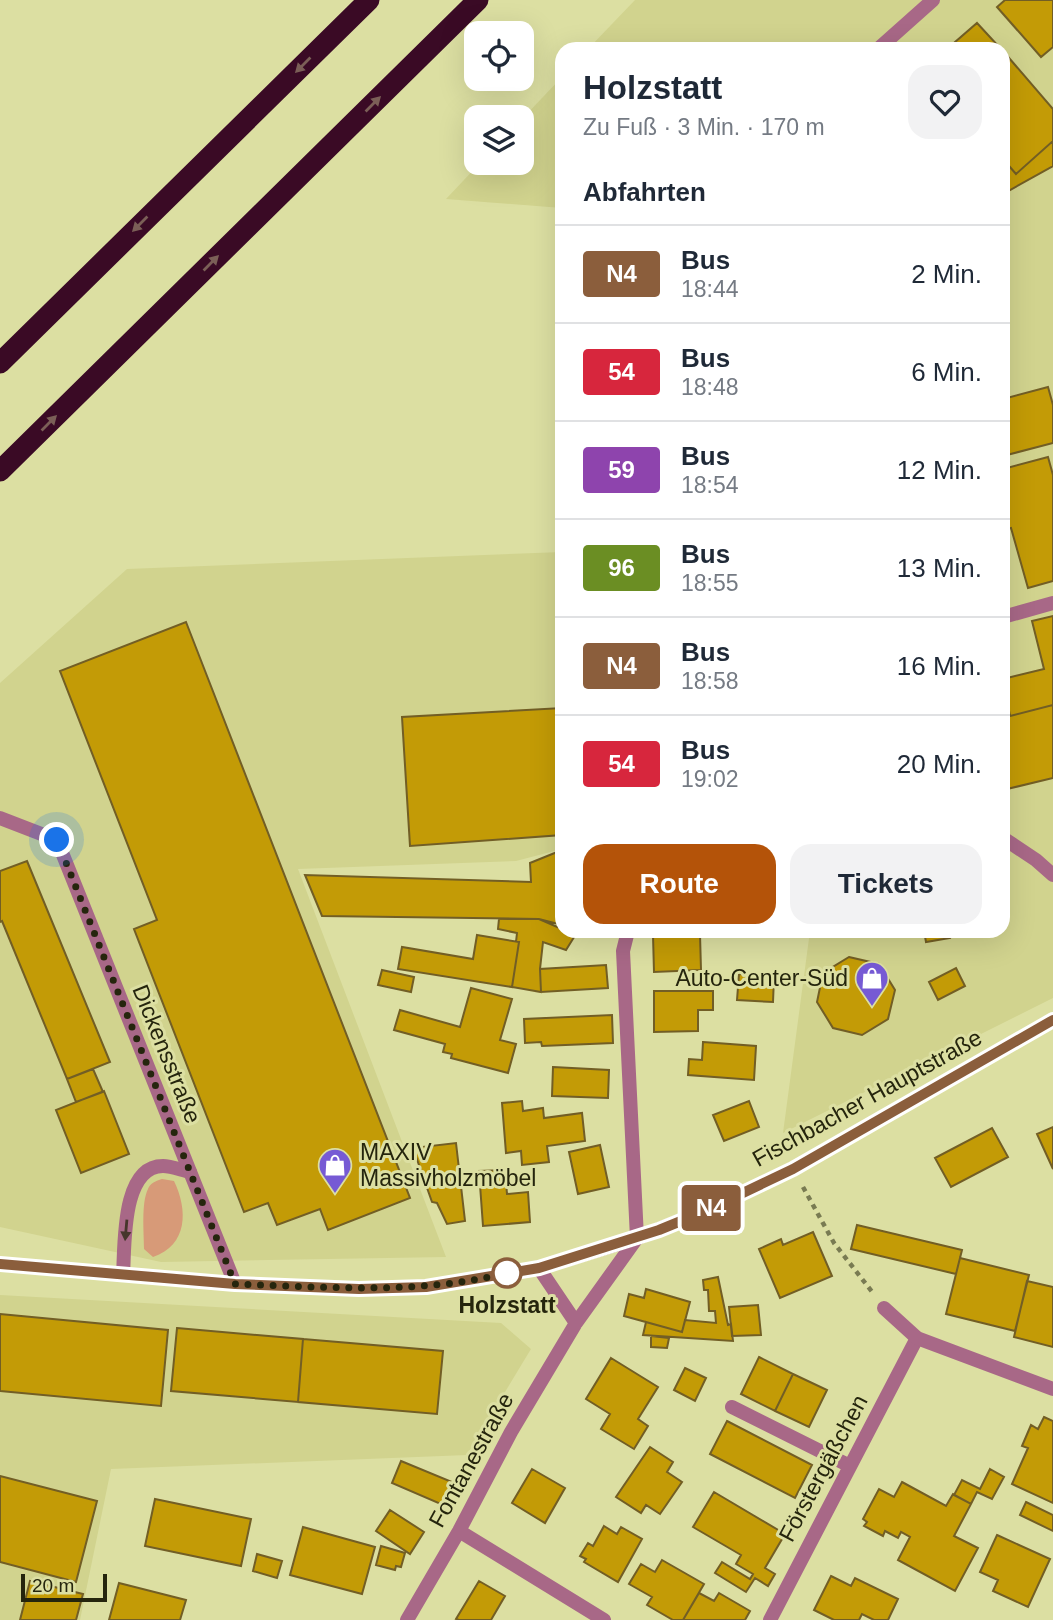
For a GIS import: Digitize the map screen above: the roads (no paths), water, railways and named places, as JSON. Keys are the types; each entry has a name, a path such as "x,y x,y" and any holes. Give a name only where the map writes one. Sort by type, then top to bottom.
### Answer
{"highway":[{"path":"0,363 369,0"},
{"path":"0,471 478,0"}],"main road":[{"name":"Fischbacher Hauptstraße","path":"0,1264 235,1284 359,1289 426,1287 539,1268 637,1238 703,1212 793,1169 1053,1020"}],"street":[{"path":"886,42 933,0"},
{"path":"1010,615 1053,603"},
{"name":"Dickensstraße","path":"0,818 57,840 235,1284"},
{"path":"1010,843 1053,875"},
{"path":"626,938 623,951 637,1238"},
{"path":"123,1275 126,1221 133,1186 144,1172 161,1166 190,1172"},
{"name":"Fontanestraße","path":"407,1620 459,1531 511,1432 576,1324 637,1238"},
{"path":"539,1268 576,1324"},
{"path":"884,1307 917,1338 1053,1389"},
{"name":"Förstergäßchen","path":"769,1620 917,1338"},
{"path":"732,1407 850,1466"},
{"path":"459,1531 604,1620"}],"place":[{"name":"Auto-Center-Süd","path":"872,1008"},
{"name":"MAXIV Massivholzmöbel","path":"335,1195"},
{"name":"Holzstatt","path":"507,1273"}]}
